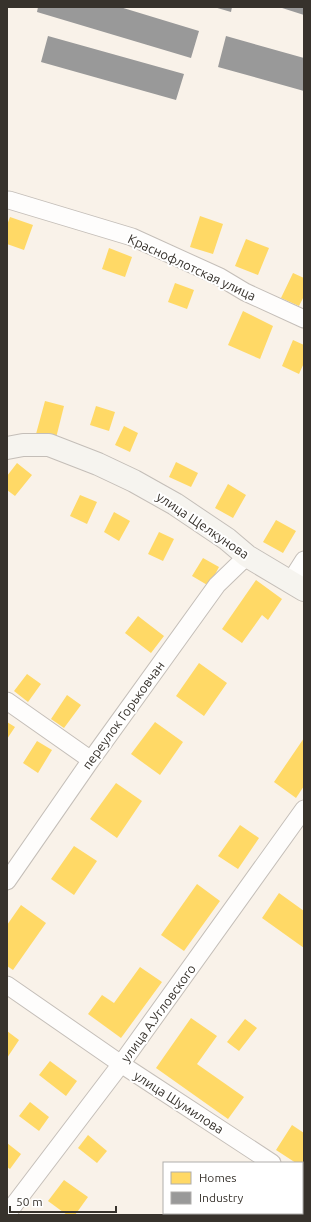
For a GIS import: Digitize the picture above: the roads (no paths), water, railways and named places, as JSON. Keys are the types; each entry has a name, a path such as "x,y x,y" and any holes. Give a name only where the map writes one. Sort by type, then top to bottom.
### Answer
{"main road":[{"name":"улица Щелкунова","path":"7,448 23,445 49,445 98,464 134,481 175,504 227,539 247,556 297,586"}],"street":[{"name":"Краснофлотская улица","path":"9,200 132,237 220,277 245,292 304,319"},
{"name":"переулок Горьковчан","path":"7,881 91,760 217,585 247,556"},
{"path":"297,586 304,560"},
{"path":"7,701 91,760"},
{"name":"улица А.Угловского","path":"7,1214 121,1064 304,809"},
{"name":"улица Шумилова","path":"7,985 121,1064 270,1162"}]}
